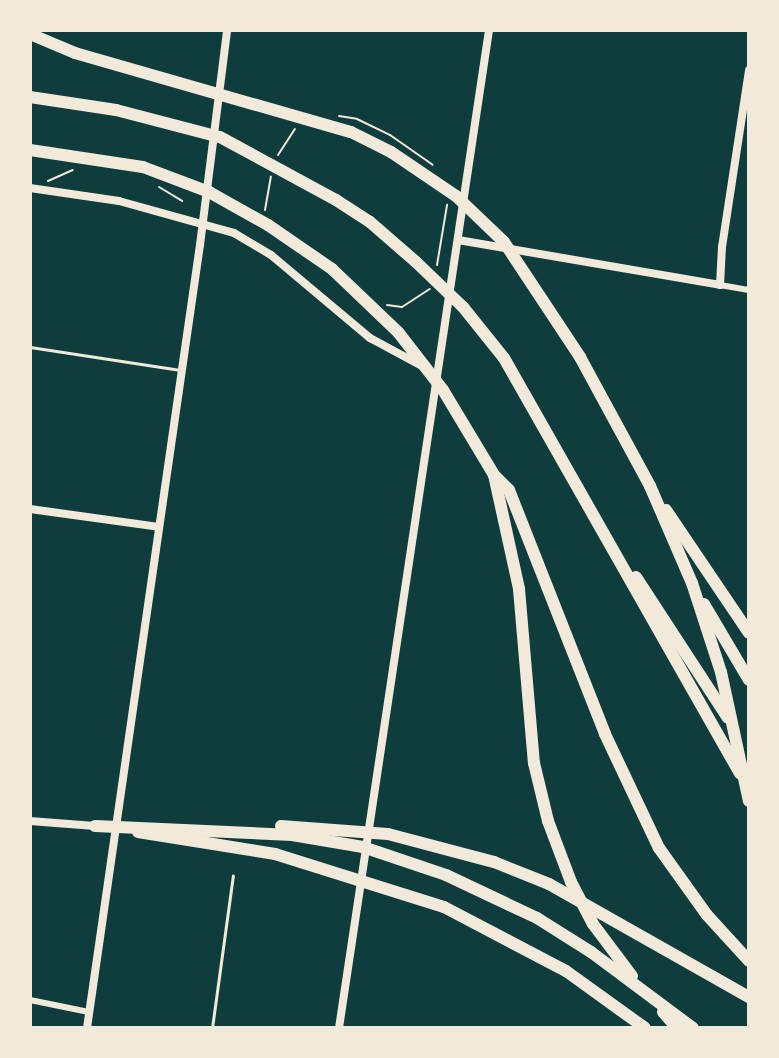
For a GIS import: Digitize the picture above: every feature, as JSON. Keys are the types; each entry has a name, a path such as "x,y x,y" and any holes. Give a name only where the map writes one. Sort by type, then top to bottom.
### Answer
{"highway":[{"path":"30,34 75,53 185,82 351,132 391,152 456,196 504,242 580,357 650,486 692,583 721,672 749,801"},
{"path":"30,97 116,110 220,137 302,179 370,222 463,307 504,358 531,401 587,505 749,789"},
{"path":"30,150 143,167 209,192 268,225 332,269 408,344 459,414 494,475 509,490 605,734 645,821 683,884 749,961"},
{"path":"494,475 519,589 534,763 548,821 571,882 593,924 617,958 677,1028"},
{"path":"650,486 749,633"},
{"path":"587,505 683,645 749,753"},
{"path":"692,583 749,680"},
{"path":"141,829 195,822 343,837 388,834 503,865 549,884 749,997"},
{"path":"95,826 141,829 275,854 378,884 444,907 566,971 645,1028"},
{"path":"343,837 446,875 537,918 591,952 693,1028"}],"street":[{"path":"87,1028 182,370 227,30"},
{"path":"339,1028 489,30"},
{"path":"720,285 722,247 749,70"},
{"path":"30,188 119,201 234,233 271,255 370,338 406,360 438,372"},
{"path":"458,240 749,290"},
{"path":"30,509 159,527"},
{"path":"30,821 95,826"},
{"path":"30,1000 89,1012"}],"lane":[{"path":"30,347 182,370"},
{"path":"212,1028 233,875"}],"path":[{"path":"337,116 357,119 390,135 420,153 440,171"},
{"path":"275,165 285,141 299,126"},
{"path":"38,180 47,181 77,168"},
{"path":"264,216 272,173"},
{"path":"156,185 183,201"},
{"path":"436,273 447,195"}]}
